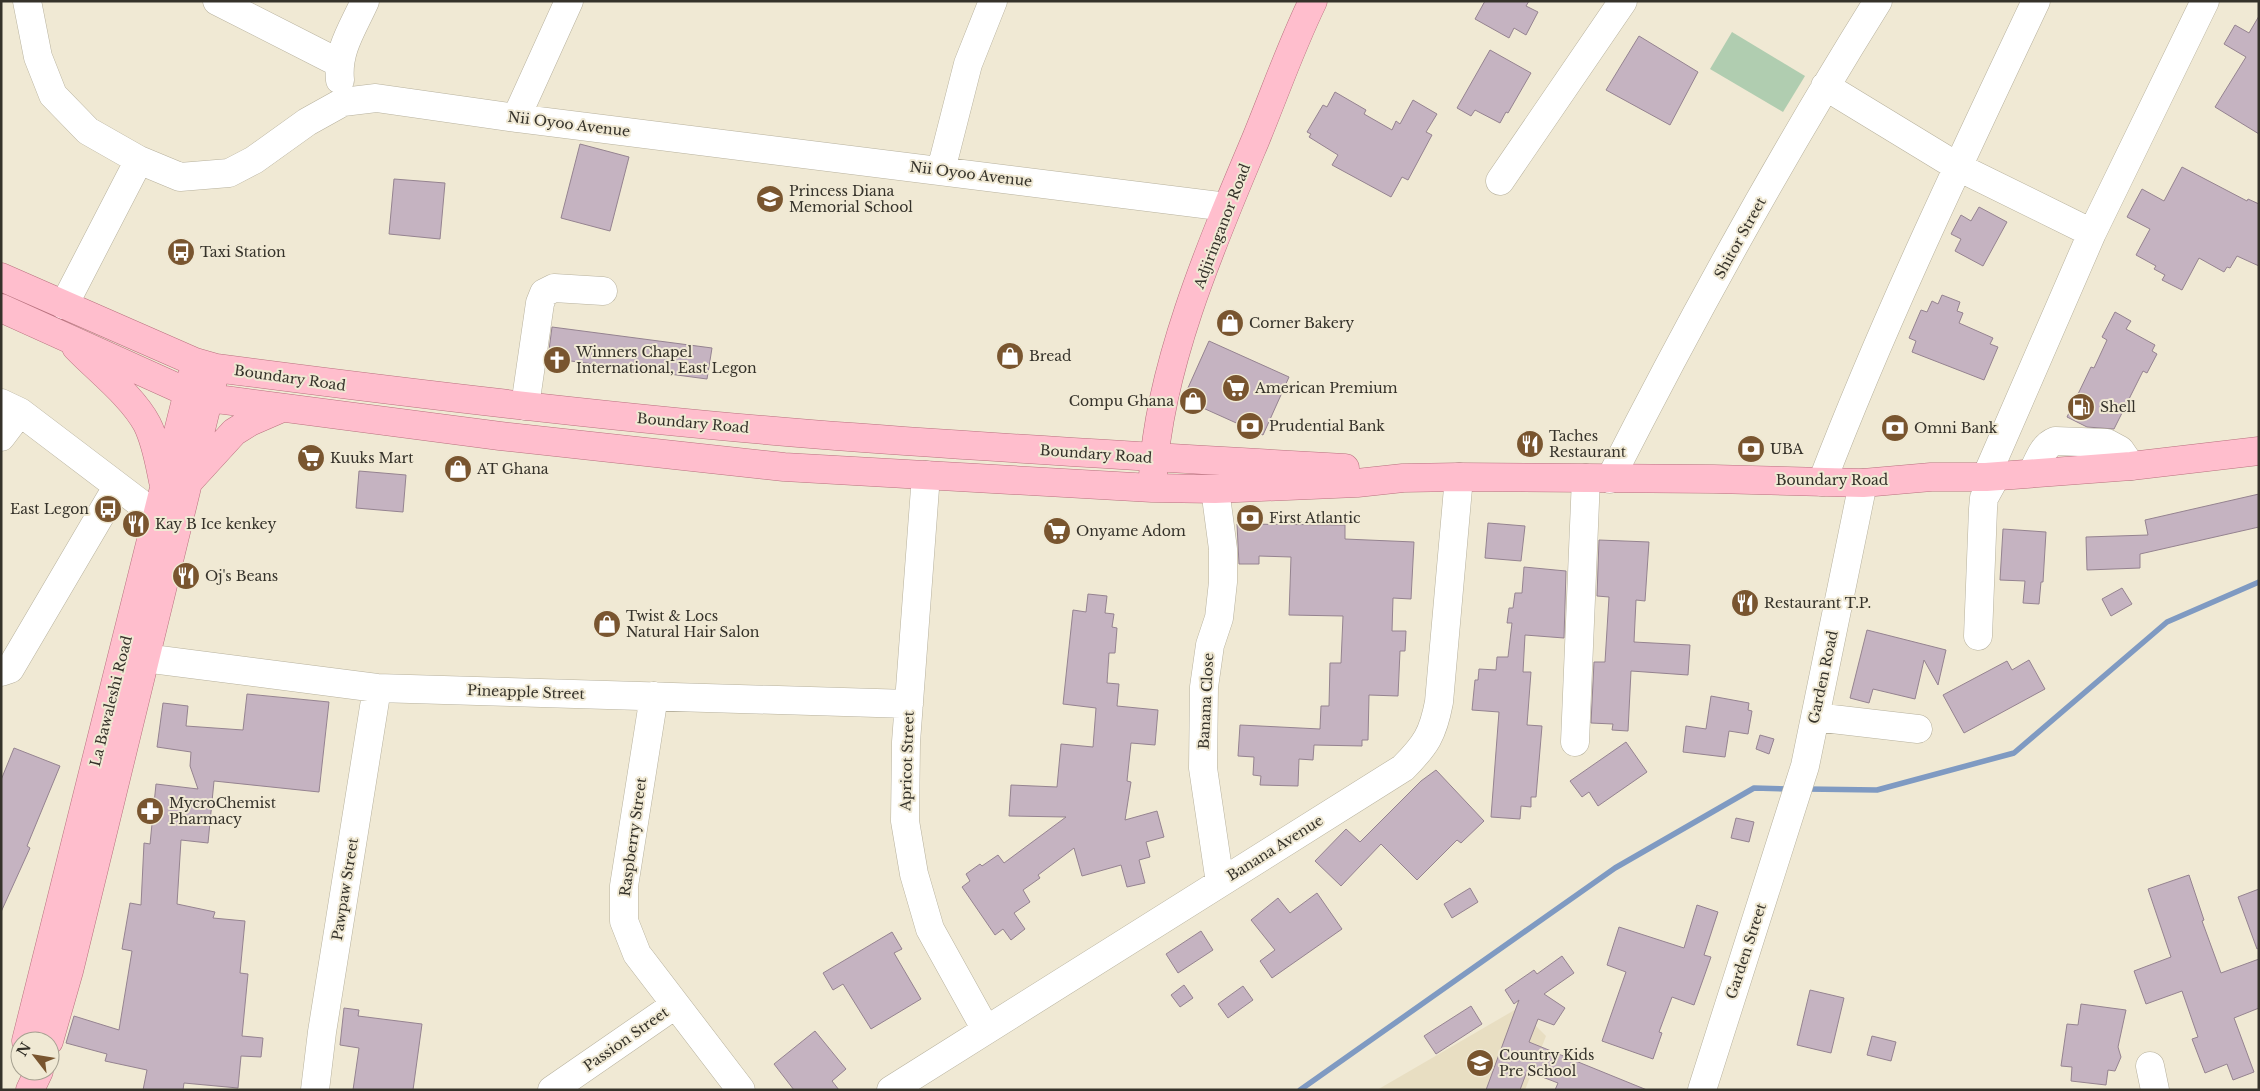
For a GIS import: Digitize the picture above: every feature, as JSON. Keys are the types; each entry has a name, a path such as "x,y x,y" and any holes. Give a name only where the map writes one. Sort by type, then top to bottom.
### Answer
{"main road":[{"name":"Adjiringanor Road","path":"1152,488 1160,409 1175,356 1227,208 1313,1"},
{"name":"Boundary Road","path":"1,277 206,365 420,395 810,434 1154,458 1355,468 1403,478"},
{"name":"Boundary Road","path":"1,308 199,396 280,409 500,436 784,467 1152,488 1215,489 1357,483 1403,478 1458,477 1714,479 1863,483 1931,477 1991,476 2131,466 2259,451"},
{"path":"66,336 134,406 146,424 177,483 234,432 250,422 280,409"},
{"name":"La Bawaleshi Road","path":"52,1031 69,971 144,658 177,483 206,365"},
{"name":"La Bawaleshi Road","path":"28,1031 157,516 177,483"}],"street":[{"name":"Nii Oyoo Avenue","path":"27,1 38,57 53,95 88,131 139,160 180,177 229,173 254,160 307,122 343,102 376,98 516,118 941,170 1227,208"},
{"path":"218,1 338,63"},
{"path":"343,102 338,63 345,43 366,1"},
{"path":"516,118 569,1"},
{"path":"941,170 968,64 993,1"},
{"path":"1500,181 1623,1"},
{"name":"Shitor Street","path":"1598,478 1662,377 1825,86 1878,1"},
{"path":"1822,482 1860,383 2036,1"},
{"path":"1978,636 1983,509 1984,498 1991,476 2092,233 2205,1"},
{"path":"1825,86 1958,167 2092,233"},
{"path":"64,305 139,160"},
{"path":"525,406 540,303 544,293 554,288 603,291"},
{"path":"1,437 10,408 157,516"},
{"name":"Apricot Street","path":"926,475 909,704 905,821 914,874 930,929 986,1030"},
{"name":"Banana Avenue","path":"891,1090 1402,768 1420,751 1435,727 1439,702 1458,477"},
{"path":"1575,742 1598,478"},
{"name":"Garden Road","path":"1792,812 1805,766 1863,483"},
{"path":"4,675 117,487"},
{"name":"Banana Close","path":"1215,489 1223,548 1223,582 1219,618 1210,645 1204,687 1203,768 1220,883"},
{"name":"Pineapple Street","path":"144,658 378,688 909,704"},
{"name":"Pawpaw Street","path":"315,1090 324,1022 378,688"},
{"name":"Raspberry Street","path":"654,696 624,886 624,920 637,954 741,1090"},
{"path":"1815,717 1918,729"},
{"name":"Garden Street","path":"1702,1090 1792,812"},
{"name":"Passion Street","path":"552,1090 675,1006"}],"shaded area":[{"name":"Country Kids Pre School","path":"1518,1008 1546,1036 1525,1090 1377,1090"}],"green space":[{"path":"1732,32 1805,76 1783,112 1710,69"}],"building":[{"path":"1485,1 1529,1 1526,6 1538,12 1526,35 1514,28 1509,38 1475,19"},
{"path":"2259,16 2259,134 2215,107 2246,57 2224,44 2235,25 2249,33"},
{"path":"1639,36 1698,72 1670,125 1606,90"},
{"path":"1490,50 1531,73 1508,113 1506,112 1500,123 1475,110 1471,116 1457,108"},
{"path":"1335,92 1366,110 1364,114 1392,130 1396,121 1400,124 1413,100 1437,114 1426,132 1432,135 1408,180 1402,177 1391,197 1332,165 1338,155 1309,137 1311,134 1307,132 1323,105 1327,107"},
{"path":"580,144 629,157 610,231 561,218"},
{"path":"2182,167 2247,201 2248,199 2259,204 2259,266 2237,256 2230,268 2227,267 2224,272 2199,258 2182,290 2162,280 2165,275 2154,269 2156,266 2136,255 2150,229 2127,217 2142,189 2164,201"},
{"path":"394,179 445,183 440,239 389,234"},
{"path":"1979,207 2007,222 1983,266 1955,251 1961,239 1951,234 1961,215 1971,221"},
{"path":"1942,295 1960,302 1957,311 1963,313 1959,323 1993,338 1990,344 1998,347 1984,380 1912,352 1916,341 1909,338 1921,310 1927,312 1932,301 1938,304"},
{"path":"2115,312 2131,321 2126,329 2155,345 2152,351 2157,354 2147,373 2143,371 2114,429 2087,427 2067,417 2091,367 2094,368 2107,340 2102,337"},
{"path":"552,327 712,348 707,379 548,358"},
{"name":"American Premium","path":"1209,341 1289,377 1263,435 1183,399"},
{"path":"359,471 406,475 403,512 356,508"},
{"path":"2259,494 2259,527 2140,554 2140,568 2087,570 2086,537 2148,535 2145,520"},
{"path":"1488,523 1525,526 1521,561 1485,558"},
{"path":"1237,524 1345,525 1345,539 1414,542 1411,599 1393,598 1392,631 1406,631 1405,651 1400,651 1398,696 1369,695 1368,740 1362,740 1362,746 1314,745 1313,760 1299,759 1298,786 1260,785 1261,776 1253,775 1254,757 1238,756 1240,725 1320,729 1321,706 1329,706 1330,663 1341,663 1343,616 1289,615 1291,557 1259,556 1259,564 1239,564"},
{"path":"2003,529 2046,532 2043,582 2041,582 2039,604 2023,603 2025,581 2000,580"},
{"path":"1599,540 1649,542 1645,601 1636,600 1634,642 1690,645 1688,675 1631,671 1628,731 1612,730 1613,724 1591,723 1594,662 1605,662 1609,597 1597,596"},
{"path":"1524,567 1566,571 1564,638 1525,635 1523,672 1531,672 1527,725 1542,726 1536,797 1531,797 1531,807 1521,806 1520,819 1491,817 1499,712 1472,710 1475,680 1478,680 1479,669 1496,670 1497,657 1508,657 1512,623 1507,623 1509,608 1513,608 1515,593 1522,593"},
{"path":"2122,588 2132,604 2111,616 2102,599"},
{"path":"1088,594 1107,596 1105,613 1114,614 1112,627 1117,628 1115,653 1109,653 1107,683 1119,684 1117,706 1158,710 1155,745 1131,743 1127,781 1131,782 1125,820 1157,811 1164,837 1146,842 1150,857 1139,860 1145,883 1127,887 1121,865 1082,876 1074,848 1038,875 1040,878 1023,890 1030,902 1014,913 1025,929 1011,940 1003,929 995,935 962,887 970,881 966,874 980,864 982,866 998,855 1004,863 1066,817 1009,816 1011,785 1057,787 1061,744 1093,747 1096,708 1063,704 1073,610 1086,612"},
{"path":"1867,630 1946,650 1938,685 1924,660 1915,699 1873,689 1869,703 1850,698"},
{"path":"2029,660 2045,689 1964,733 1943,695 2007,661 2012,670"},
{"path":"247,694 329,702 319,792 214,781 208,843 181,840 177,904 215,912 213,918 245,921 240,973 248,974 242,1036 263,1038 261,1057 241,1056 238,1088 184,1083 183,1090 143,1090 147,1070 105,1061 107,1054 66,1043 74,1016 119,1030 132,951 122,949 130,903 141,905 144,843 150,844 156,784 198,789 190,766 191,752 157,747 163,703 188,706 186,726 243,730"},
{"path":"1711,696 1749,703 1748,710 1752,711 1748,734 1729,731 1725,757 1683,752 1686,726 1706,729"},
{"path":"1760,735 1774,739 1769,754 1756,749"},
{"path":"1626,742 1647,772 1598,806 1589,792 1582,797 1570,781"},
{"path":"14,748 60,766 27,846 30,848 1,912 1,780"},
{"path":"1436,770 1484,821 1461,843 1457,840 1417,880 1381,844 1341,886 1315,861 1346,829 1360,842 1421,781"},
{"path":"1736,818 1754,822 1749,842 1731,838"},
{"path":"2189,875 2204,920 2202,921 2221,973 2259,959 2259,1008 2234,1018 2254,1072 2233,1080 2227,1064 2205,1073 2192,1039 2198,1037 2182,991 2146,1004 2134,971 2171,957 2148,889"},
{"path":"1470,888 1478,902 1452,918 1444,904"},
{"path":"2259,889 2259,948 2257,949 2238,897"},
{"path":"1317,893 1342,929 1272,978 1260,961 1275,950 1251,920 1278,898 1290,913"},
{"path":"1697,905 1718,912 1704,955 1711,957 1694,1005 1672,997 1659,1032 1662,1033 1653,1059 1602,1041 1626,972 1607,965 1619,927 1684,948"},
{"path":"1201,931 1213,950 1178,973 1166,954"},
{"path":"892,932 902,949 894,953 921,999 871,1029 843,984 833,990 823,973"},
{"path":"1562,956 1574,973 1544,994 1565,1008 1554,1025 1538,1019 1529,1042 1647,1090 1555,1090 1558,1083 1527,1071 1520,1090 1486,1090 1519,1000 1514,1004 1505,990 1534,970 1537,974"},
{"path":"1184,985 1193,998 1180,1007 1171,995"},
{"path":"1243,986 1253,1000 1228,1018 1218,1004"},
{"path":"1810,990 1844,998 1831,1053 1797,1045"},
{"path":"2081,1004 2126,1010 2118,1047 2121,1057 2115,1071 2108,1070 2106,1085 2071,1081 2072,1067 2061,1066 2067,1024 2078,1025"},
{"path":"1471,1006 1482,1024 1436,1054 1424,1036"},
{"path":"344,1008 359,1010 358,1016 422,1024 413,1090 353,1090 359,1048 340,1045"},
{"path":"815,1031 846,1069 832,1081 839,1090 794,1090 774,1064"},
{"path":"1872,1036 1896,1042 1891,1061 1867,1055"}],"waterway":[{"path":"1806,789 1877,790 2014,753 2167,622 2259,582"},
{"path":"1300,1090 1615,868 1754,788 1789,789"}],"place":[{"name":"Princess Diana Memorial School","path":"770,199"},
{"name":"Taxi Station","path":"181,252"},
{"name":"Corner Bakery","path":"1230,323"},
{"name":"Bread","path":"1010,356"},
{"name":"Winners Chapel International, East Legon","path":"557,360"},
{"name":"American Premium","path":"1236,388"},
{"name":"Compu Ghana","path":"1193,401"},
{"name":"Shell","path":"2081,407"},
{"name":"Prudential Bank","path":"1250,426"},
{"name":"Omni Bank","path":"1895,428"},
{"name":"Taches Restaurant","path":"1530,444"},
{"name":"UBA","path":"1751,449"},
{"name":"Kuuks Mart","path":"311,458"},
{"name":"AT Ghana","path":"458,469"},
{"name":"East Legon","path":"108,509"},
{"name":"First Atlantic","path":"1250,518"},
{"name":"Kay B Ice kenkey","path":"136,524"},
{"name":"Onyame Adom","path":"1057,531"},
{"name":"Oj's Beans","path":"186,576"},
{"name":"Restaurant T.P.","path":"1745,603"},
{"name":"Twist & Locs Natural Hair Salon","path":"607,624"},
{"name":"MycroChemist Pharmacy","path":"150,811"},
{"name":"Country Kids Pre School","path":"1480,1063"}]}
